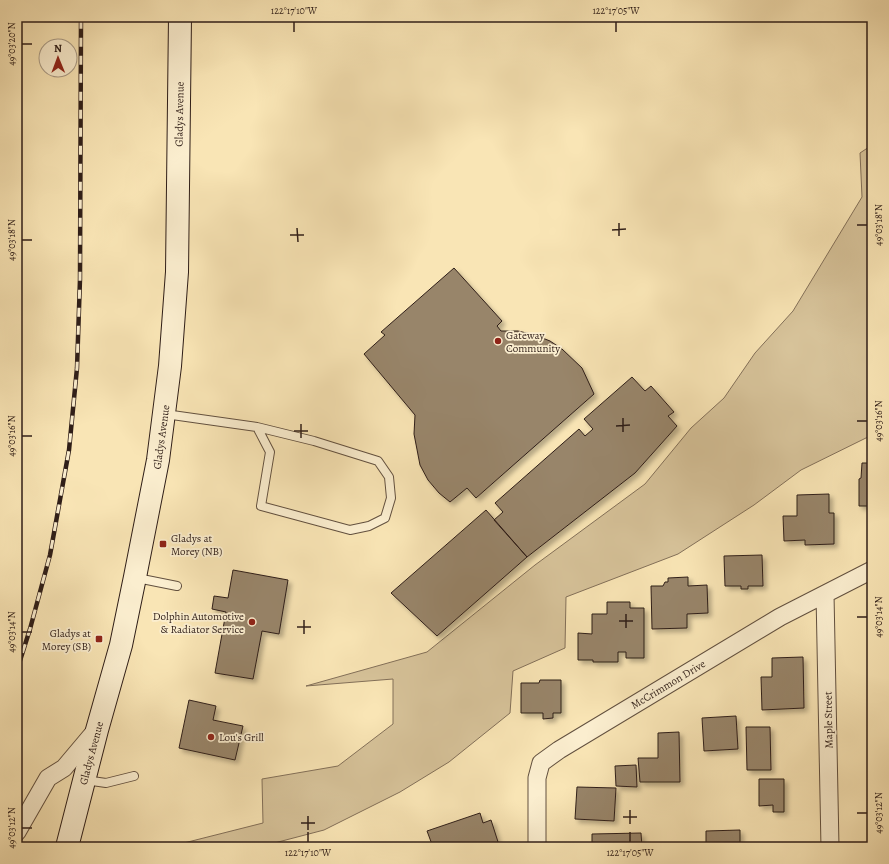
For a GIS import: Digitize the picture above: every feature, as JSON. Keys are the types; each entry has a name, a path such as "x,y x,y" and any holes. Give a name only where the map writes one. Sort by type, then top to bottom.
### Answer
{"main road":[{"name":"Gladys Avenue","path":"67,847 97,730 121,645 158,460 170,366 177,272 180,17"}],"street":[{"name":"McCrimmon Drive","path":"537,847 537,778 541,763 559,750 780,617 872,570"},
{"name":"Maple Street","path":"825,594 830,847"},
{"path":"17,832 48,778 64,768 97,730"}],"lane":[{"path":"164,414 257,427 314,441 378,461 389,477 391,498 385,518 369,526 350,530 261,506 270,452 257,427"},
{"path":"135,577 177,586"},
{"path":"84,780 106,783 134,776"}],"shaded area":[{"path":"872,145 872,435 801,470 754,505 678,554 566,597 565,648 513,671 510,713 449,762 400,792 324,830 259,847 168,847 263,823 262,779 338,766 393,724 393,679 306,686 427,652 535,565 645,484 691,428 724,398 755,353 793,311 862,197 860,153"}],"building":[{"path":"454,268 502,321 497,326 501,331 518,331 535,335 550,341 562,349 582,368 594,394 476,498 467,488 450,502 439,493 428,480 420,465 414,434 415,415 364,354 385,335 381,332"},
{"path":"632,377 645,391 651,386 674,412 668,416 677,426 635,473 527,557 494,520 503,512 495,503 579,429 585,436 593,429 584,419"},
{"path":"862,463 872,463 872,506 859,506 859,479 861,478"},
{"path":"829,494 829,513 834,513 834,544 805,545 805,540 784,541 783,516 797,516 797,495"},
{"path":"486,510 527,557 437,636 391,593"},
{"path":"762,555 763,586 748,586 748,589 741,589 741,586 725,586 724,556"},
{"name":"Dolphin Automotive & Radiator Service","path":"233,570 288,580 279,634 262,631 253,679 215,673 226,612 212,609 214,596 228,598"},
{"path":"688,577 688,586 707,585 708,613 687,614 687,628 652,629 651,586 663,586 665,582 668,582 668,578"},
{"path":"607,602 630,602 630,608 644,608 644,658 626,658 626,652 618,652 618,662 593,662 593,660 578,660 578,633 592,634 592,614 607,614"},
{"path":"803,657 804,708 762,710 761,677 772,677 772,658"},
{"path":"540,680 561,680 561,713 553,713 553,718 543,719 543,713 521,713 521,683 539,683"},
{"name":"Lou's Grill","path":"189,700 216,706 213,720 243,726 235,760 179,748"},
{"path":"736,716 738,749 704,751 702,718"},
{"path":"746,727 770,727 771,770 747,770"},
{"path":"679,732 680,782 640,782 638,758 658,758 658,733"},
{"path":"636,765 637,787 616,786 615,766"},
{"path":"759,779 784,779 784,812 773,812 773,805 759,806"},
{"path":"577,787 616,788 614,821 575,819"},
{"path":"480,813 483,823 491,820 499,845 493,847 433,847 427,831"},
{"path":"740,830 740,847 706,847 706,831"},
{"path":"641,833 642,847 592,847 592,834"}],"railway":[{"path":"17,670 50,555 69,450 77,368 80,279 81,17"}],"place":[{"name":"Gateway Community","path":"498,341"},
{"name":"Gladys at Morey (NB)","path":"163,544"},
{"name":"Dolphin Automotive & Radiator Service","path":"252,622"},
{"name":"Gladys at Morey (SB)","path":"99,639"},
{"name":"Lou's Grill","path":"211,737"}]}
